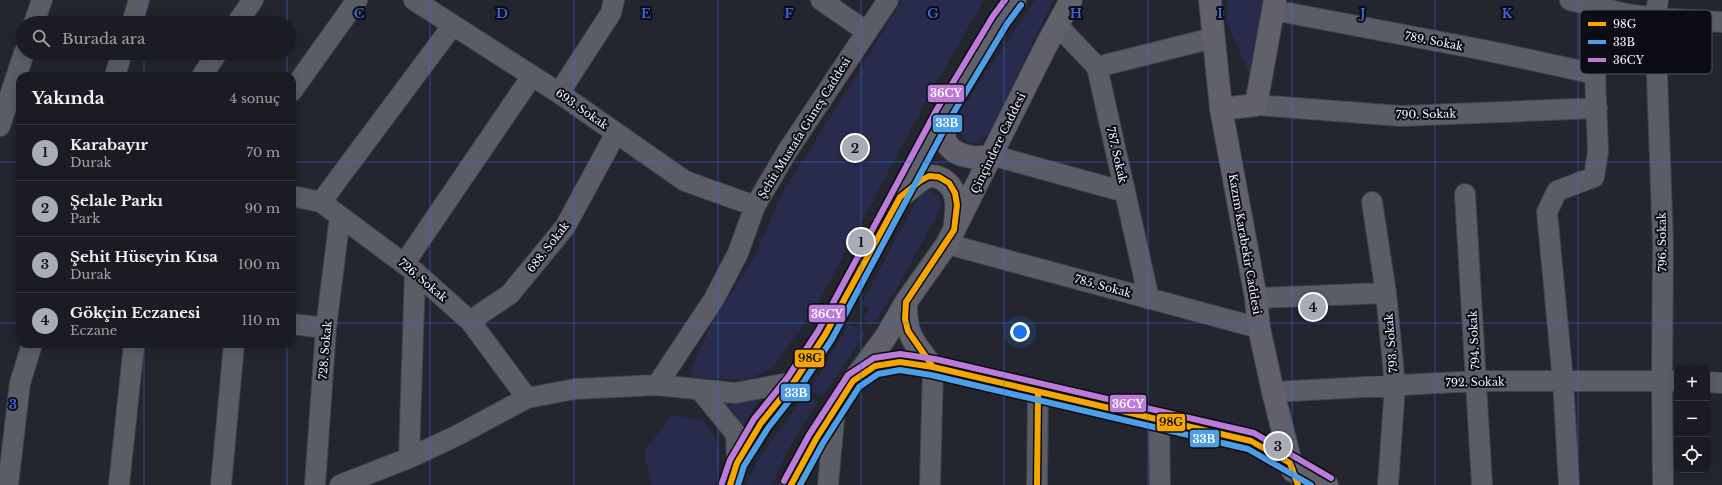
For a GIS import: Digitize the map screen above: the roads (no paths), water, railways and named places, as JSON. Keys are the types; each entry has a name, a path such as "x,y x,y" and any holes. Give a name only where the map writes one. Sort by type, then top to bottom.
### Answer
{"main road":[{"path":"730,485 737,463 761,423 794,382 825,335 944,113 1000,20 1014,0"},
{"name":"Çinçindere Caddesi","path":"791,485 816,439 853,381 885,338 906,302 951,237 1046,46 1071,0"},
{"name":"Kazım Karabekir Caddesi","path":"1210,0 1222,109 1256,298 1259,328 1290,463 1298,485"},
{"path":"1222,109 1256,105 1274,5"},
{"path":"944,113 943,132 946,143 956,152 969,157 978,158 991,155"},
{"path":"900,197 920,180 929,176 939,177 949,183 955,193 957,205 951,237"},
{"path":"906,302 908,331 933,367"},
{"path":"853,381 875,366 900,362 933,367 1251,441 1327,485"}],"street":[{"path":"36,16 42,0"},
{"path":"134,16 139,0"},
{"path":"242,16 253,0"},
{"path":"296,85 357,0"},
{"name":"693. Sokak","path":"414,0 559,93 685,181 755,206"},
{"path":"559,93 611,13 614,0"},
{"path":"821,0 867,32"},
{"name":"Şehit Mustafa Güneş Caddesi","path":"657,385 714,299 738,253 755,206 788,150 888,0"},
{"path":"1570,0 1610,10"},
{"name":"789. Sokak","path":"1274,5 1580,71"},
{"path":"1712,20 1722,22"},
{"path":"321,202 452,25"},
{"path":"1058,26 1097,68 1213,38"},
{"path":"20,72 22,60"},
{"path":"116,72 120,60"},
{"path":"205,72 212,60"},
{"name":"787. Sokak","path":"1097,68 1149,299"},
{"path":"1569,485 1563,382 1547,212 1557,191 1594,177 1598,152 1595,74"},
{"name":"796. Sokak","path":"1659,74 1663,245 1669,381 1663,485"},
{"path":"409,458 409,268 532,76"},
{"path":"0,126 16,86"},
{"name":"790. Sokak","path":"1256,105 1401,116 1597,108"},
{"name":"688. Sokak","path":"470,321 510,294 565,227 616,133"},
{"path":"991,155 1125,192"},
{"name":"794. Sokak","path":"1465,194 1482,485"},
{"name":"726. Sokak","path":"296,197 321,202 409,268 470,321 526,398"},
{"name":"793. Sokak","path":"1372,202 1386,293 1395,386 1388,485"},
{"name":"728. Sokak","path":"315,485 326,328 340,216"},
{"name":"785. Sokak","path":"951,237 1149,299 1259,328"},
{"path":"1256,298 1386,293"},
{"path":"296,324 326,328"},
{"path":"8,485 20,383 31,348"},
{"path":"119,485 134,348"},
{"path":"221,485 234,348"},
{"path":"930,485 933,367"},
{"name":"792. Sokak","path":"1273,392 1476,381 1669,381"},
{"path":"340,485 371,480 409,458 456,436 526,398 575,389 657,385 735,393 794,382"},
{"path":"1710,382 1722,383"},
{"path":"700,390 736,434 737,463"},
{"path":"1037,485 1038,392"},
{"path":"828,485 836,408"},
{"path":"1159,420 1160,485"}],"place":[{"name":"Şelale Parkı","path":"855,148"},
{"name":"Karabayır","path":"861,242"},
{"name":"Gökçin Eczanesi","path":"1313,307"},
{"name":"Şehit Hüseyin Kısa","path":"1278,446"}]}
